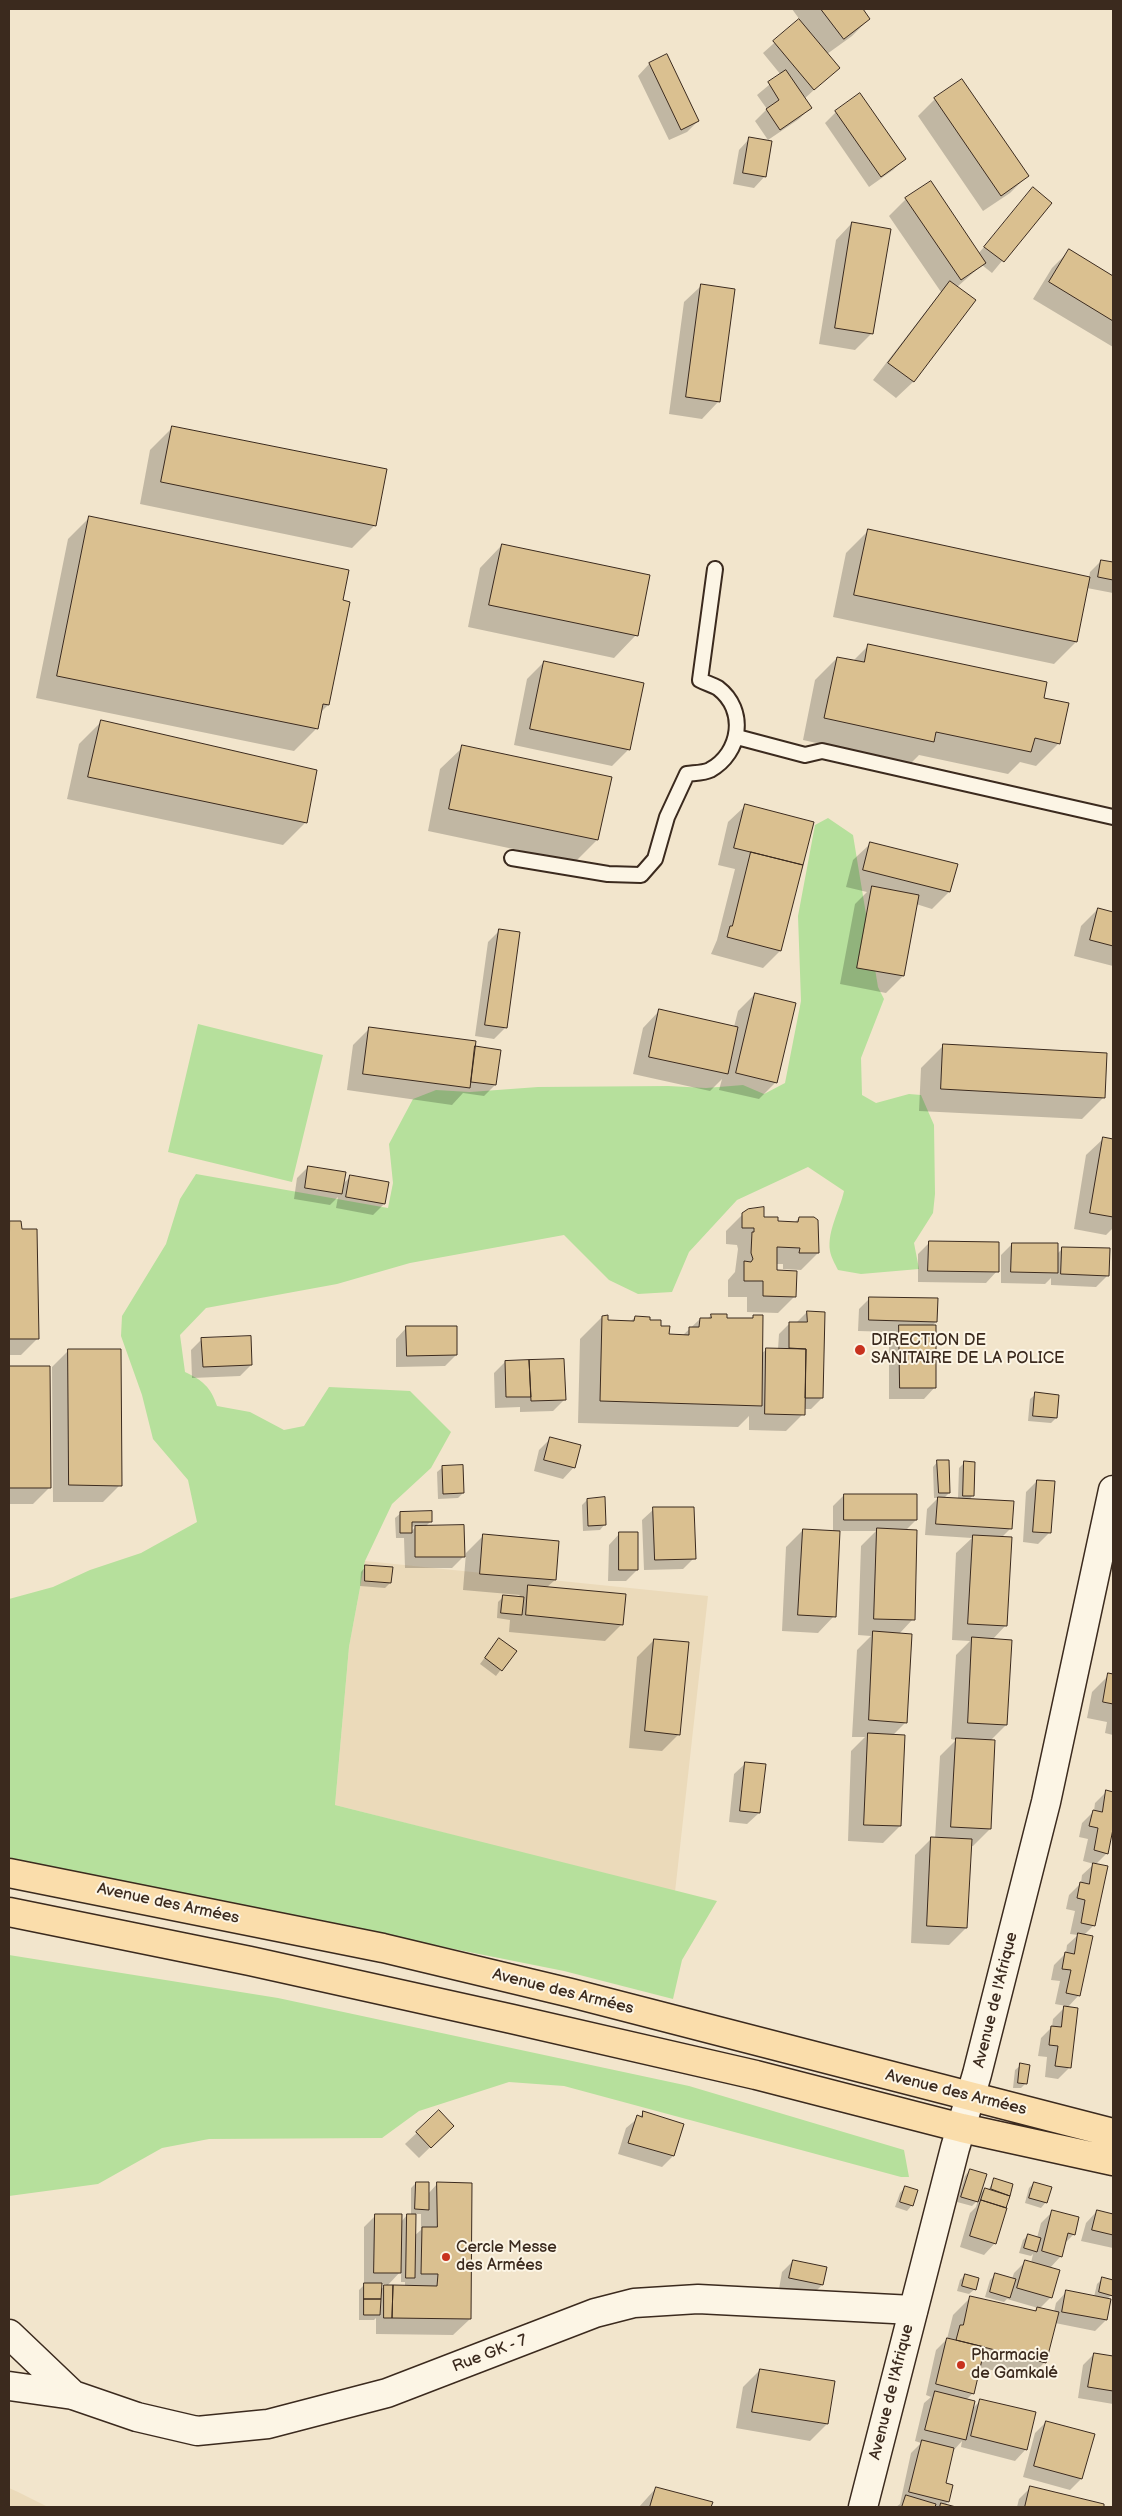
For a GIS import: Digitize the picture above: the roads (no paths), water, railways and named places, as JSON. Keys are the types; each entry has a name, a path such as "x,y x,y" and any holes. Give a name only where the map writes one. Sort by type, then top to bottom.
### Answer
{"highway":[{"name":"Avenue des Armées","path":"9,1873 383,1948 571,1993 1113,2133"},
{"path":"84,1927 91,1888"},
{"name":"Avenue des Armées","path":"9,1912 279,1967 728,2068 962,2128 1113,2161"}],"main road":[{"name":"Avenue de l'Afrique","path":"863,2507 971,2097 1046,1802 1107,1549 1113,1490"},
{"name":"Rue GK - 7","path":"73,2395 137,2417 197,2431 268,2424 387,2393 595,2313 634,2303 698,2300 914,2310"},
{"path":"9,2334 73,2395"},
{"path":"9,2386 73,2395"}],"lane":[{"path":"512,858 608,874 641,875 655,859 667,817 687,774 709,770 727,757 737,737 737,719 730,701 717,688 700,680 715,569"},
{"path":"737,737 805,755 822,751 1113,817"}],"place":[{"name":"DIRECTION DE SANITAIRE DE LA POLICE","path":"860,1350"},
{"name":"Cercle Messe des Armées","path":"446,2257"},
{"name":"Pharmacie de Gamkalé","path":"961,2365"}]}
